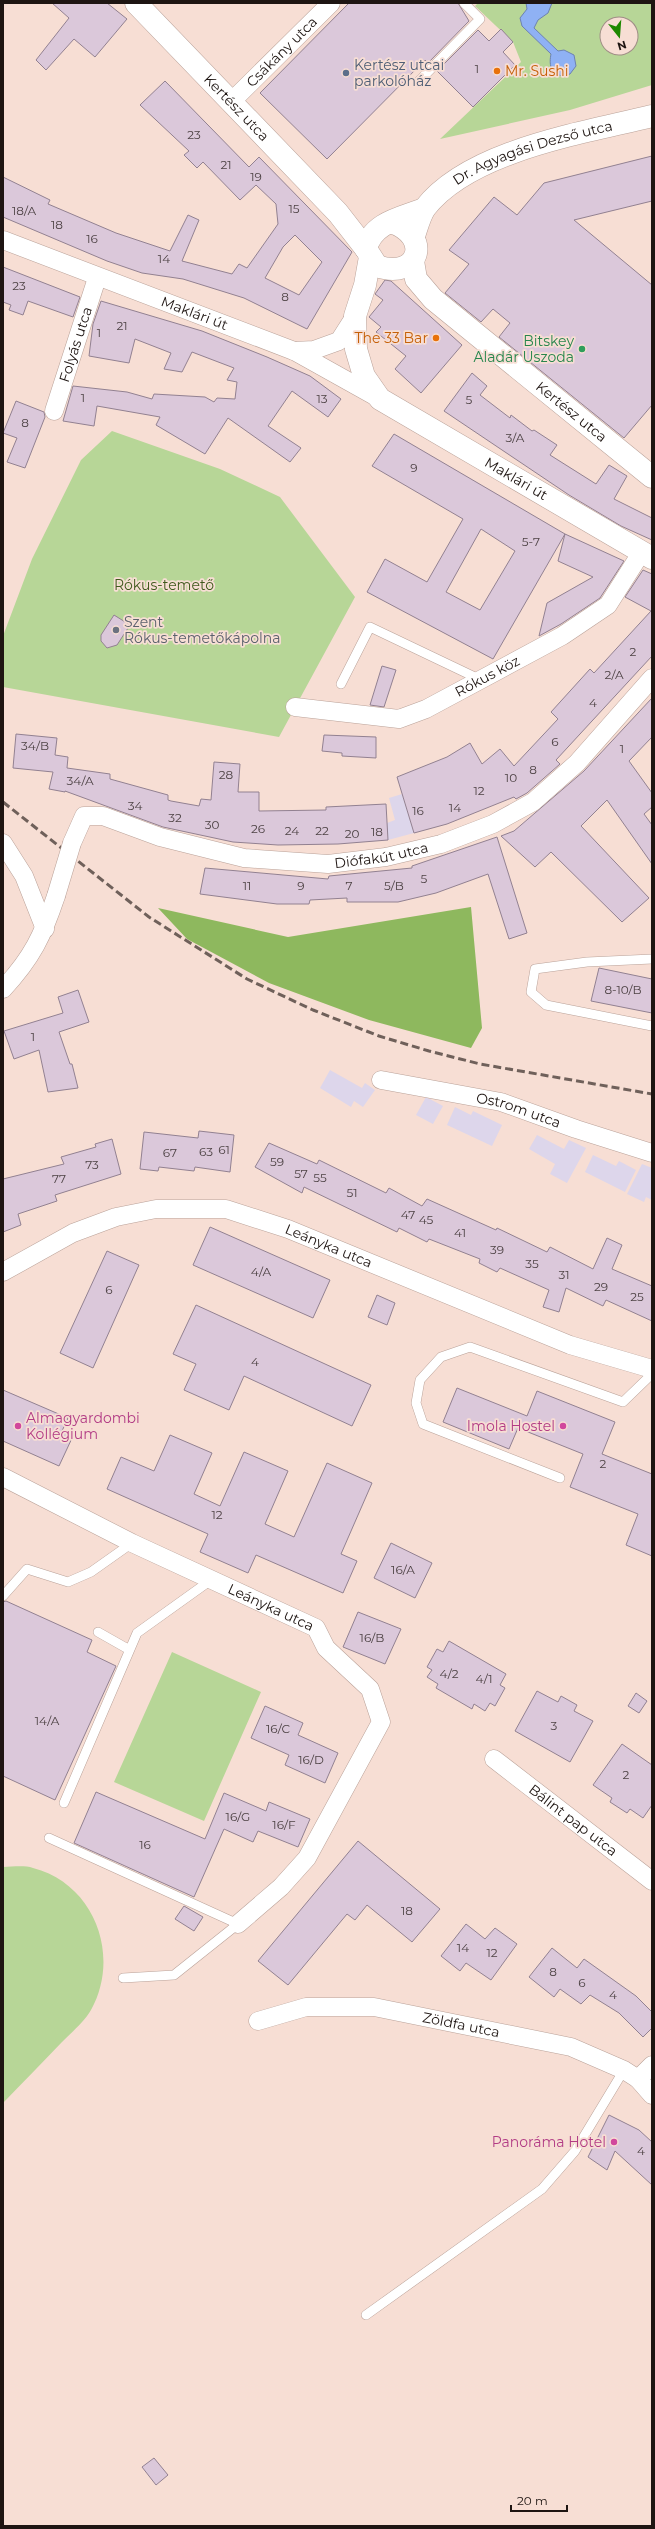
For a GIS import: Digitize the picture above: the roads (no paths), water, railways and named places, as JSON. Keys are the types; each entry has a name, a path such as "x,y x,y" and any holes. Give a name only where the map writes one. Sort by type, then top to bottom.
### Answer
{"street":[{"name":"Kertész utca","path":"136,3 338,212 368,253"},
{"name":"Csákány utca","path":"232,101 331,3"},
{"name":"Dr. Agyagási Dezső utca","path":"414,236 424,209 439,193 460,176 495,158 574,135 652,116"},
{"name":"Dr. Agyagási Dezső utca","path":"386,224 424,209"},
{"name":"Kertész utca","path":"338,212 365,226 386,224"},
{"path":"294,351 314,350 339,341 355,316 365,285 368,239 386,224 405,226 414,236 416,250 413,261 401,270 389,270 377,266 368,253"},
{"name":"Maklári út","path":"5,246 97,278 294,351 380,399 647,555"},
{"name":"Kertész utca","path":"413,261 416,278 433,299 652,477"},
{"name":"Folyás utca","path":"54,411 97,278"},
{"name":"Maklári út","path":"355,316 358,356 364,376 380,399"},
{"name":"Rókus köz","path":"295,707 399,719 426,709 479,679 562,636 608,605 647,555"},
{"name":"Diófakút utca","path":"45,929 72,843 84,816 103,816 160,837 244,858 328,864 386,856 440,844 493,824 533,802 577,763 652,678"},
{"path":"3,843 24,876 45,929 33,953 3,989"},
{"name":"Ostrom utca","path":"381,1080 501,1102 576,1129 652,1153"},
{"name":"Leányka utca","path":"3,1272 73,1234 116,1217 156,1208 226,1210 288,1229 570,1345 652,1369"},
{"name":"Leányka utca","path":"3,1477 132,1543 316,1628 326,1648 370,1689 381,1722 307,1858 281,1887 238,1924"},
{"name":"Bálint pap utca","path":"494,1759 652,1880"},
{"name":"Zöldfa utca","path":"258,2021 306,2007 374,2007 571,2047 631,2074"},
{"path":"652,2065 631,2074 652,2095"}],"lane":[{"path":"419,81 480,19 464,3"},
{"path":"341,684 370,627 479,679"},
{"path":"652,959 587,962 535,969 531,992 546,1005 652,1026"},
{"path":"560,1478 423,1424 416,1403 420,1380 441,1357 470,1347 623,1402 652,1374"},
{"path":"3,1596 27,1569 68,1582 91,1572 132,1543"},
{"path":"64,1803 128,1649 137,1633 211,1580"},
{"path":"98,1632 128,1649"},
{"path":"49,1838 238,1924 174,1975 123,1978"},
{"path":"366,2315 542,2189 575,2151 631,2074"}],"water":[{"path":"526,3 552,3 548,13 538,20 534,28 558,51 564,50 574,55 576,66 570,74 562,76 555,73 550,65 551,54 522,26 520,18 527,9"}],"railway":[{"path":"3,802 149,917 247,979 313,1010 379,1036 480,1064 652,1094"}],"place":[{"name":"Mr. Sushi","path":"497,71"},
{"name":"Kertész utcai parkolóház","path":"346,73"},
{"name":"The 33 Bar","path":"436,338"},
{"name":"Bitskey Aladár Uszoda","path":"582,349"},
{"name":"Szent Rókus-temetőkápolna","path":"116,630"},
{"name":"Almagyardombi Kollégium","path":"18,1426"},
{"name":"Imola Hostel","path":"563,1426"},
{"name":"Panoráma Hotel","path":"614,2142"}],"park label":[{"name":"Rókus-temető","path":"164,585"}]}
